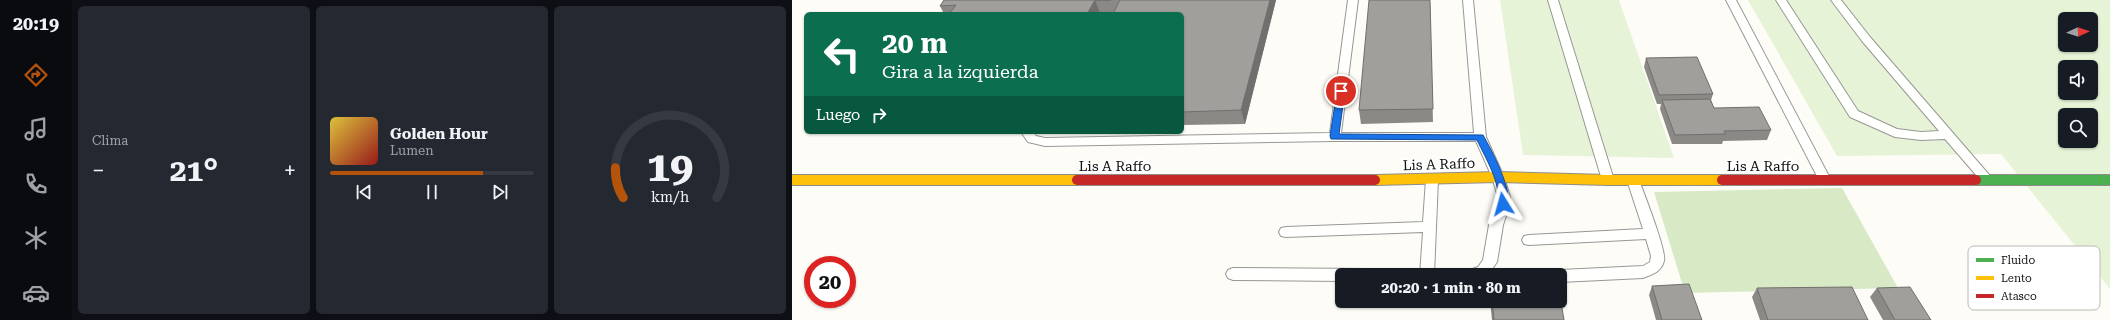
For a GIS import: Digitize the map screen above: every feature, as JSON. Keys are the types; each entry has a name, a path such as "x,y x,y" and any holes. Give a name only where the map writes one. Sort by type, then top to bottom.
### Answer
{"street":[{"name":"Lis A Raffo","path":"792,180 1432,180 1498,177 1608,180 2110,180"}],"lane":[{"path":"1335,136 1353,0"},
{"path":"1468,0 1480,137 1498,177 1504,197 1502,210 1496,225 1490,262 1485,268"},
{"path":"1553,0 1608,180"},
{"path":"1731,0 1825,180"},
{"path":"1781,0 1854,114 1895,133 1920,136 1949,136"},
{"path":"1836,0 1866,39 1987,180"},
{"path":"1028,134 1032,139 1044,142 1335,136 1480,137"},
{"path":"1427,268 1432,180"},
{"path":"1567,276 1643,272 1653,269 1657,263 1658,256 1633,180"},
{"path":"1286,232 1430,227"},
{"path":"1529,240 1651,234"},
{"path":"1233,274 1335,275"}],"green space":[{"path":"1500,0 1619,0 1674,158 1523,155"},
{"path":"1748,0 2110,0 2110,289 2100,277 2100,246 2075,246 2001,154 1837,156"},
{"path":"1842,188 1898,288 1685,293 1654,192"}],"building":[{"path":"944,0 1095,0 1088,12 951,12 956,5 940,6"},
{"path":"1120,0 1270,0 1241,110 1184,112 1184,12 1114,12"},
{"path":"1369,0 1430,0 1433,109 1359,110"},
{"path":"1697,57 1713,94 1659,95 1646,58"},
{"path":"1710,99 1714,108 1759,107 1771,130 1724,131 1726,134 1675,135 1662,100"},
{"path":"1689,284 1702,320 1662,320 1652,286"},
{"path":"1852,287 1868,320 1768,320 1757,288"},
{"path":"1910,287 1931,320 1895,320 1877,288"},
{"path":"1493,308 1562,308 1564,320 1494,320"}],"traffic: fast":[{"path":"1976,180 2110,180"}],"traffic: slow":[{"path":"1375,180 1498,177 1608,180 1722,180"},
{"path":"792,180 1077,180"}],"traffic: jam":[{"path":"1077,180 1375,180"},
{"path":"1722,180 1976,180"}],"route":[{"path":"1341,91 1335,136 1480,137 1498,177 1504,197 1503,204"}]}
